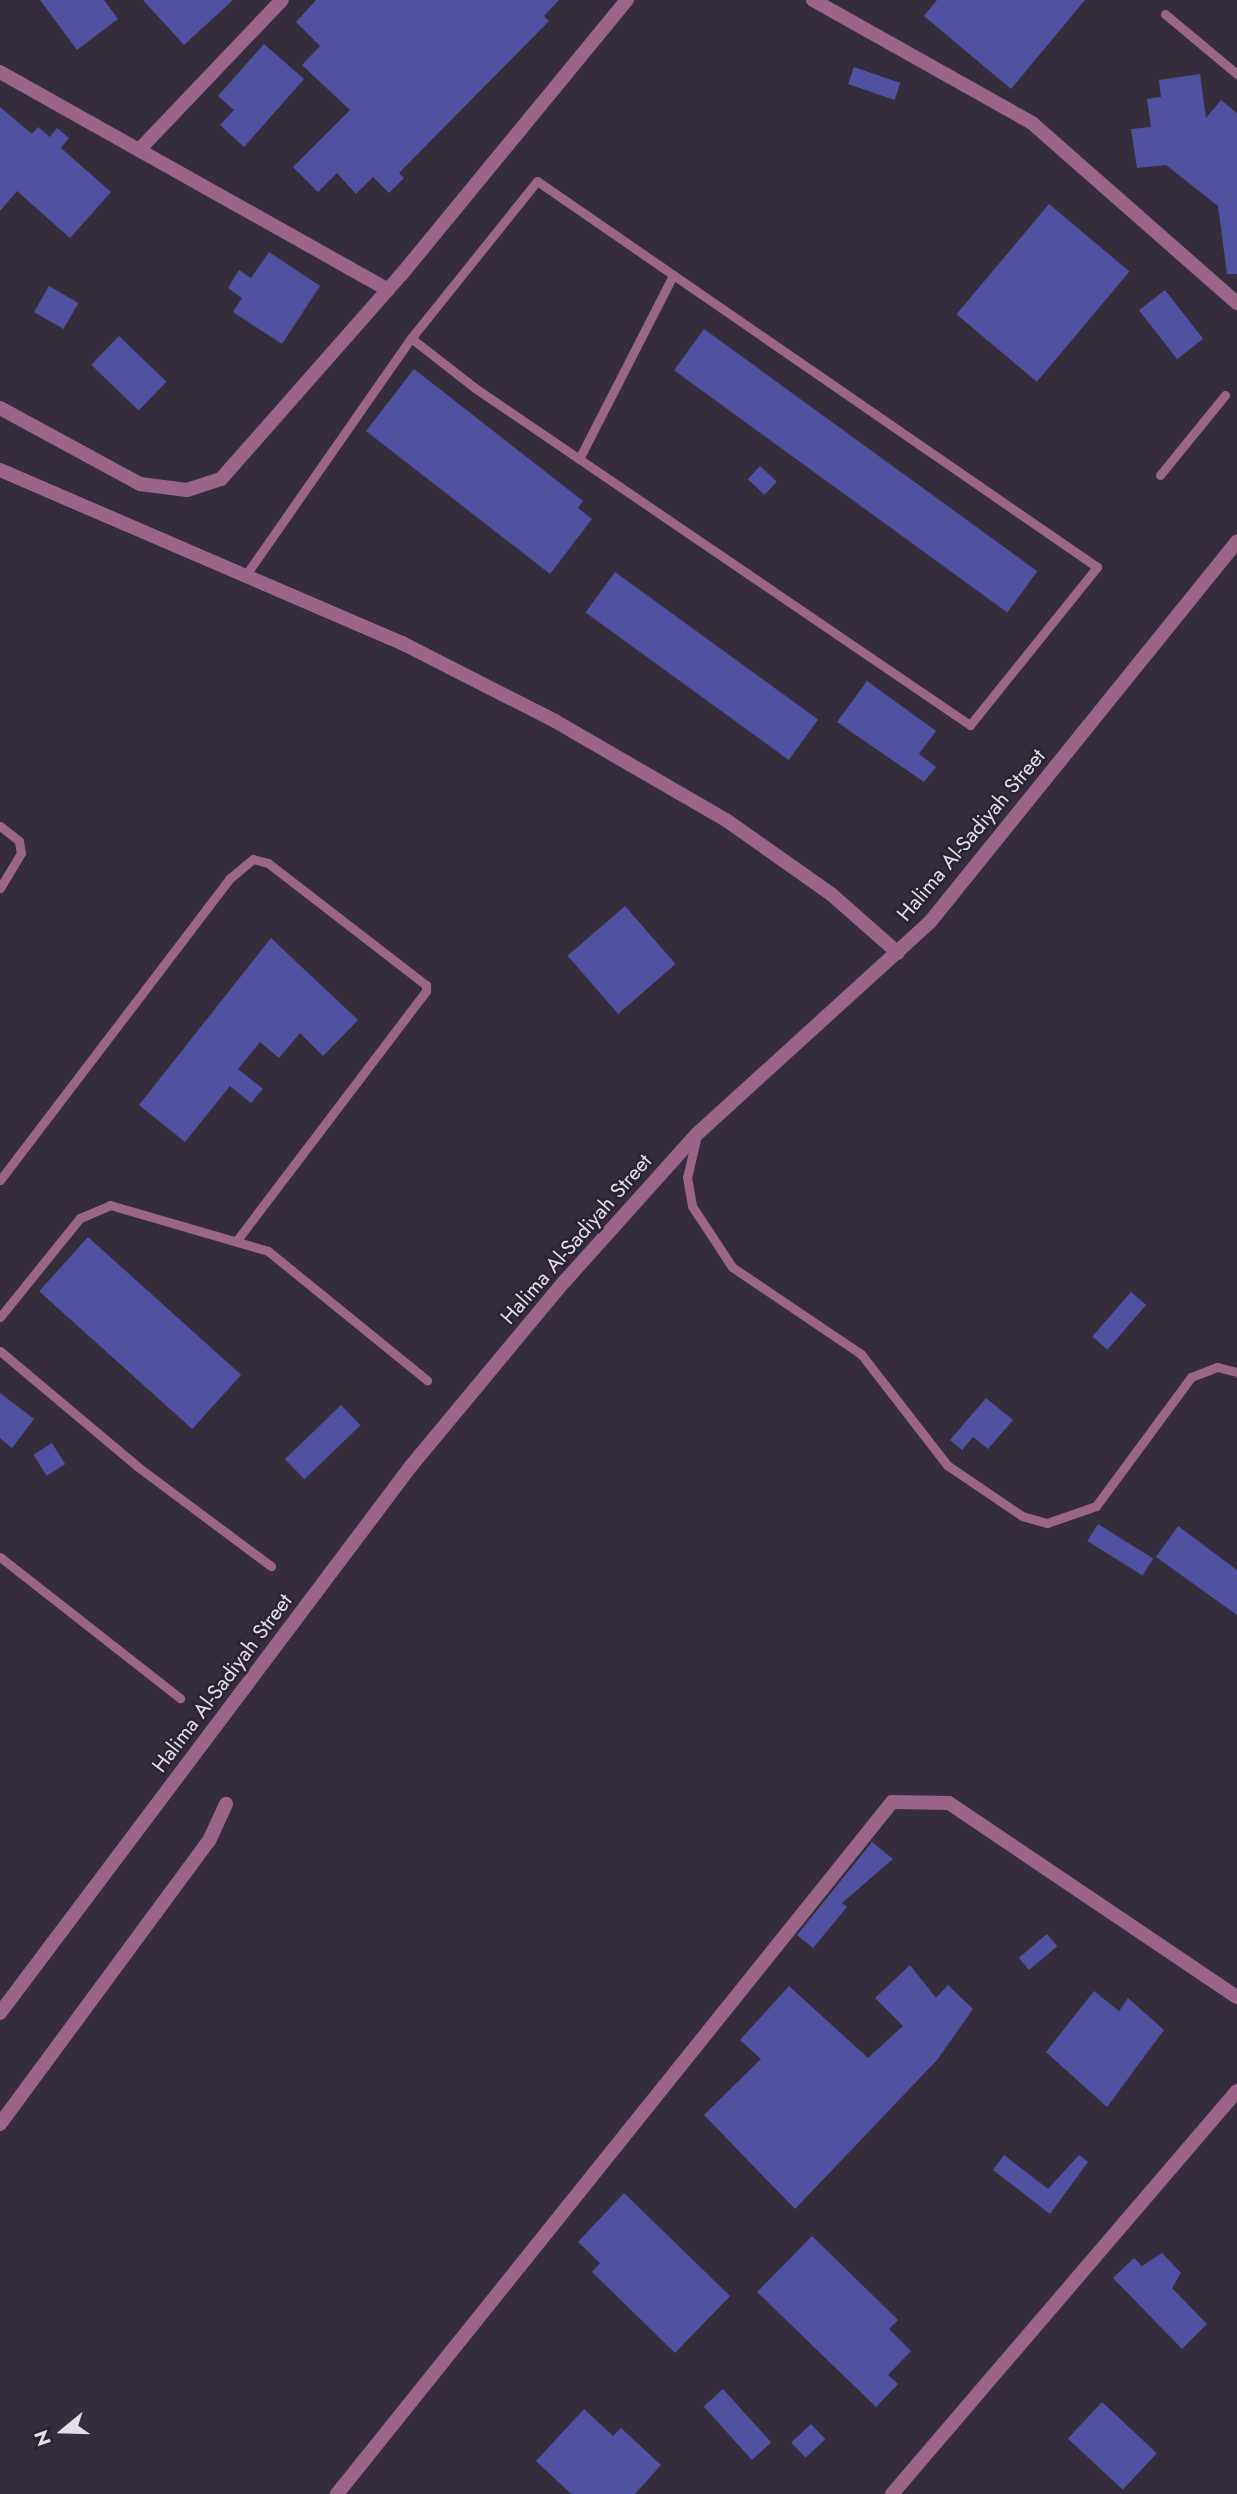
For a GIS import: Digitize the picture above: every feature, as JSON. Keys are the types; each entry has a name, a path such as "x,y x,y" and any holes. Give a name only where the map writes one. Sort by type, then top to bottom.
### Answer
{"street":[{"path":"139,150 282,0"},
{"path":"0,408 140,484 187,490 221,479 388,290 627,0"},
{"path":"813,0 1032,123 1237,303"},
{"path":"0,72 388,290"},
{"path":"0,470 402,643 555,721 726,820 831,894 898,953"},
{"name":"Halima Al-Sadiyah Street","path":"0,2012 411,1466 697,1134 930,922 1237,541"},
{"path":"337,2494 892,1802 949,1803 1237,1997"},
{"path":"0,2124 209,1841 226,1804"},
{"path":"892,2494 1237,2091"}],"lane":[{"path":"1165,14 1237,74"},
{"path":"245,576 411,338 537,181 1097,567 970,725 579,459 411,338"},
{"path":"579,459 673,275"},
{"path":"1160,475 1225,395"},
{"path":"0,826 19,841 21,853 0,888"},
{"path":"0,1180 229,879 253,859 268,863 426,991 236,1241"},
{"path":"697,1134 687,1177 692,1206 732,1266 861,1354 947,1465 1022,1516 1047,1523 1096,1506 1191,1377 1217,1367 1237,1373"},
{"path":"0,1317 63,1236 95,1208 149,1213 268,1251 299,1272 427,1380"},
{"path":"0,1351 138,1467 271,1566"},
{"path":"0,1557 180,1698"}],"building":[{"path":"40,0 104,0 118,19 77,50"},
{"path":"143,0 233,0 184,45"},
{"path":"316,0 559,0 544,16 549,21 399,173 404,178 389,193 373,177 356,194 337,173 318,192 293,167 350,110 302,65 320,46 296,22"},
{"path":"937,0 1085,0 1011,89 924,16"},
{"path":"264,44 304,79 244,147 220,125 234,110 218,96"},
{"path":"854,67 900,83 894,100 848,84"},
{"path":"1200,74 1206,118 1221,100 1237,113 1237,274 1227,274 1218,206 1166,165 1137,168 1131,129 1151,127 1147,99 1161,97 1159,80"},
{"path":"0,107 32,134 38,127 50,137 57,128 69,138 61,148 111,192 70,238 17,191 0,211"},
{"path":"1049,204 1129,271 1037,382 956,314"},
{"path":"269,252 320,286 282,344 233,312 242,298 228,288 239,270 251,278"},
{"path":"49,286 78,303 63,329 34,312"},
{"path":"1165,290 1203,339 1177,359 1139,310"},
{"path":"704,329 1037,571 1007,612 674,370"},
{"path":"119,336 166,382 139,411 91,365"},
{"path":"414,369 583,501 578,508 592,519 550,574 366,431"},
{"path":"760,466 777,482 765,495 748,479"},
{"path":"615,572 818,720 789,760 586,612"},
{"path":"867,681 936,731 919,754 936,767 924,782 837,722"},
{"path":"625,906 676,964 618,1014 568,956"},
{"path":"271,938 358,1020 323,1056 300,1033 279,1058 260,1042 238,1069 263,1089 251,1103 230,1086 185,1142 139,1105"},
{"path":"88,1237 241,1375 192,1429 39,1291"},
{"path":"1131,1292 1146,1305 1107,1350 1092,1337"},
{"path":"0,1393 34,1419 12,1448 0,1438"},
{"path":"986,1398 1013,1420 988,1449 973,1437 962,1450 950,1440"},
{"path":"341,1405 360,1425 304,1479 285,1459"},
{"path":"52,1443 65,1464 47,1476 33,1455"},
{"path":"1098,1524 1153,1558 1143,1575 1087,1541"},
{"path":"1178,1526 1237,1570 1237,1615 1156,1557"},
{"path":"872,1842 893,1859 842,1903 847,1907 813,1948 797,1935"},
{"path":"1047,1934 1057,1946 1029,1970 1019,1958"},
{"path":"910,1965 936,1998 948,1985 973,2009 937,2060 795,2209 704,2115 761,2059 740,2040 789,1986 868,2058 903,2026 875,1998"},
{"path":"1094,1991 1119,2011 1128,1998 1164,2030 1107,2107 1046,2052"},
{"path":"1004,2155 1048,2189 1079,2155 1088,2162 1050,2214 993,2170"},
{"path":"624,2193 730,2296 675,2353 592,2272 600,2263 578,2242"},
{"path":"812,2236 898,2320 889,2329 911,2351 888,2375 898,2384 876,2407 757,2292"},
{"path":"1162,2253 1181,2273 1172,2288 1207,2324 1182,2349 1113,2278 1134,2258 1142,2266"},
{"path":"723,2389 771,2443 752,2460 704,2406"},
{"path":"1102,2402 1157,2453 1123,2490 1068,2439"},
{"path":"584,2409 613,2436 621,2428 661,2465 635,2494 571,2494 536,2461"},
{"path":"811,2424 825,2439 806,2458 791,2442"}]}
